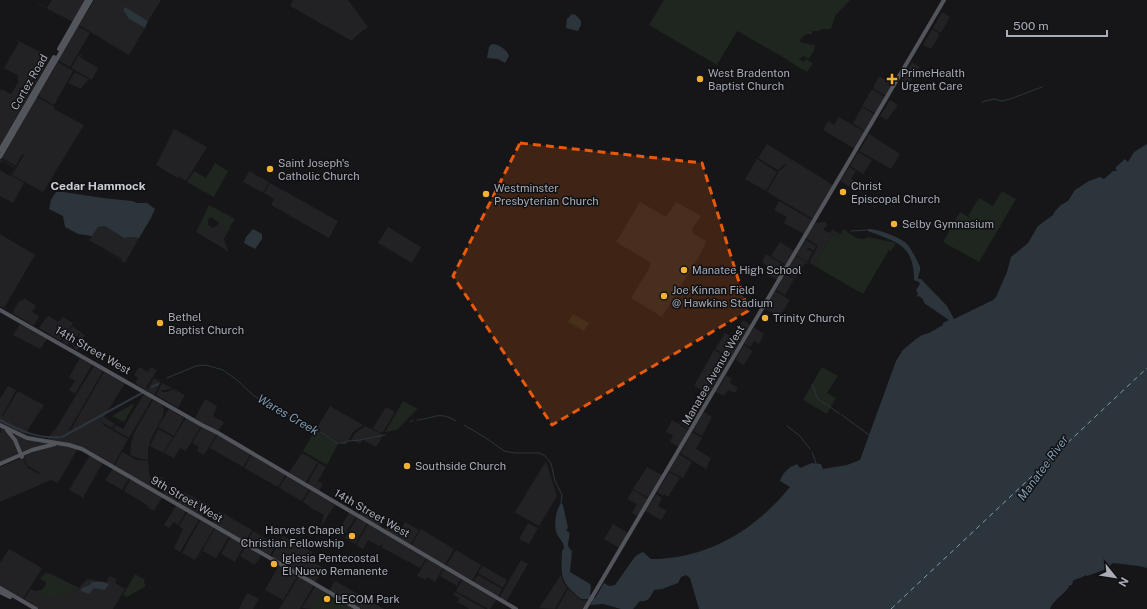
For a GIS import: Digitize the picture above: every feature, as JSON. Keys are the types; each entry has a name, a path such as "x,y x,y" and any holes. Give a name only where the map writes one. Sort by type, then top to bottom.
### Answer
{"main road":[{"name":"Manatee Avenue West","path":"585,609 946,0"},
{"name":"Cortez Road","path":"0,157 18,125 28,102 89,1"},
{"name":"Cortez Road","path":"0,150 56,60 89,1"},
{"name":"14th Street West","path":"0,307 198,421 516,609"},
{"name":"14th Street West","path":"0,310 202,426 218,433"},
{"name":"9th Street West","path":"1,426 27,438 64,444 82,449 358,609"},
{"path":"1,426 14,437 22,456"},
{"path":"0,465 38,449 51,445 64,444"},
{"path":"0,588 36,609"},
{"path":"0,592 30,609"}],"highlighted area":[{"path":"520,143 702,163 748,311 552,425 453,276"}],"shaded area":[{"path":"52,0 86,0 73,22 38,4 47,8"},
{"path":"94,0 161,0 148,21 125,8 123,10 129,19 145,28 129,55 79,25"},
{"path":"293,0 348,0 368,27 352,41 290,6"},
{"path":"664,0 850,0 835,16 831,29 812,31 812,34 804,35 801,39 800,41 802,43 815,45 809,59 803,56 800,59 797,58 804,62 806,59 813,63 807,72 788,61 792,55 788,60 737,31 717,65 649,25"},
{"path":"942,12 950,17 941,33 933,28"},
{"path":"78,26 90,33 70,67 58,60"},
{"path":"932,29 940,34 931,49 923,45"},
{"path":"9,36 50,57 31,92 21,87 30,93 0,146 0,91 1,89 11,94 19,81 17,80 19,76 4,68 19,42"},
{"path":"83,53 80,57 98,68 92,80 71,68 78,56"},
{"path":"58,62 73,71 54,105 38,96"},
{"path":"912,62 920,67 908,85 901,81"},
{"path":"75,72 90,80 87,81 81,89 68,83"},
{"path":"879,76 893,85 886,96 873,88"},
{"path":"872,89 885,97 876,114 862,106"},
{"path":"37,97 55,107 54,109 84,125 43,192 12,175 24,155 22,154 16,166 2,158"},
{"path":"890,100 898,105 887,120 880,116"},
{"path":"862,107 875,115 865,131 849,121 853,123"},
{"path":"839,117 865,132 855,149 823,130 828,121 834,125"},
{"path":"174,129 207,147 186,181 156,165"},
{"path":"869,134 900,154 891,169 859,151"},
{"path":"767,144 833,185 813,219 767,192 779,171 786,165 784,164 778,170 758,158"},
{"path":"858,152 872,160 863,174 850,166"},
{"path":"1,159 15,167 11,175 24,183 13,203 0,196 0,170 10,176 14,168 3,161 0,164"},
{"path":"757,159 777,172 766,191 745,179"},
{"path":"215,163 228,171 214,197 187,182 194,171 206,178"},
{"path":"849,167 856,171 851,179 865,187 861,193 840,181"},
{"path":"249,171 269,182 263,193 243,182"},
{"path":"270,183 338,221 329,238 271,205 274,199 264,193"},
{"path":"1002,191 1016,199 979,262 943,242 960,212 975,221 968,216 979,198 993,206"},
{"path":"779,201 812,220 804,234 784,223 787,217 774,210"},
{"name":"Manatee High School","path":"640,202 666,217 676,202 701,216 692,229 693,233 706,241 702,251 662,317 631,298 650,267 650,262 616,242"},
{"path":"209,205 235,219 229,228 210,217 208,220 208,225 199,226"},
{"path":"219,221 230,228 224,239 227,252 196,232 199,226 208,225 213,228 218,225"},
{"path":"826,222 827,225 823,230 830,233 832,229 840,234 839,236 833,234 813,265 809,262 818,246 806,238 815,223"},
{"path":"105,226 124,238 139,238 125,263 87,242 121,260 122,259 89,240 98,227"},
{"path":"388,227 421,247 412,263 378,243"},
{"path":"844,229 858,238 865,239 868,237 896,243 891,251 889,250 863,294 813,265 833,234 839,236"},
{"path":"0,234 35,255 4,308 0,306"},
{"path":"806,240 816,246 814,251 809,248 806,249 813,252 807,262 796,255"},
{"path":"780,242 794,251 786,265 771,256"},
{"path":"766,254 785,266 777,280 766,274 770,268 762,262"},
{"path":"796,256 811,265 805,263 795,278 786,273"},
{"path":"785,274 794,279 785,295 776,290"},
{"name":"Joe Kinnan Field @ Hawkins Stadium","path":"665,284 674,289 663,308 654,302"},
{"path":"775,291 790,300 780,316 764,309"},
{"path":"24,298 36,306 32,312 39,316 34,326 12,313 20,300 22,301"},
{"path":"573,314 589,323 584,331 568,322"},
{"path":"49,316 58,322 63,317 73,323 61,341 39,328"},
{"path":"743,320 750,325 741,341 733,336"},
{"path":"20,324 47,339 40,349 13,335"},
{"path":"72,326 85,335 77,350 74,348 80,334 79,333 74,342 74,346 69,343 67,345 62,342"},
{"path":"754,327 764,334 759,344 754,341 750,347 744,344"},
{"path":"725,333 740,342 731,358 715,349"},
{"path":"744,345 753,351 744,365 735,360"},
{"path":"714,350 730,359 699,411 692,407 702,390 694,386"},
{"path":"80,358 92,365 75,394 69,390 75,381 69,377"},
{"path":"94,366 103,371 69,430 70,431 104,372 125,383 104,417 115,424 112,428 103,423 102,424 128,439 113,466 82,448 31,439 0,424 0,399 8,386 16,390 2,416 18,391 44,405 25,434 47,440 55,430"},
{"path":"139,367 148,372 151,367 157,370 146,388 148,389 154,378 161,382 154,395 135,383 138,378 134,375"},
{"path":"822,367 838,376 827,393 836,398 827,414 803,400"},
{"path":"726,375 732,379 730,383 738,388 735,393 728,390 724,396 716,392"},
{"path":"162,383 172,388 162,390 162,392 167,392 173,389 185,395 178,408 156,395"},
{"path":"144,394 152,399 129,438 113,429 116,425 123,429"},
{"path":"205,399 217,406 213,416 224,422 218,432 195,418"},
{"path":"153,400 162,405 164,410 163,416 151,439 148,449 148,460 141,459 130,455 131,443 134,433"},
{"path":"403,401 420,410 417,409 397,430 385,432"},
{"path":"133,404 134,405 124,422 112,416"},
{"path":"330,406 363,425 353,432 346,445 315,431"},
{"path":"386,407 395,412 383,432 379,432 366,424 373,428"},
{"path":"691,408 698,413 689,429 677,422 682,423"},
{"path":"169,409 184,418 174,436 158,427"},
{"path":"704,412 712,417 702,436 693,431"},
{"path":"186,418 201,426 186,451 180,448 174,458 164,453"},
{"path":"672,420 688,430 679,447 670,442 673,435 666,432 667,429 669,429 668,428"},
{"path":"0,426 10,434 21,454 0,463 1,431"},
{"path":"202,426 217,434 204,455 197,451 199,447 192,443"},
{"path":"365,426 382,434 382,437 376,447 363,440 360,444 352,440 350,442 355,433"},
{"path":"158,429 173,437 163,453 150,446"},
{"path":"315,431 339,442 327,465 303,451"},
{"path":"692,432 702,438 696,449 711,458 706,469 680,453"},
{"path":"16,434 55,443 22,453 14,437"},
{"path":"218,434 251,454 243,467 210,448"},
{"path":"51,445 78,448 58,483 51,480 0,502 0,467 22,458 28,468 39,474 40,473 28,466 23,457 38,449"},
{"path":"122,452 137,460 148,461 152,484 151,488 114,467"},
{"path":"302,453 318,462 305,484 288,474"},
{"path":"252,454 286,474 278,487 244,468"},
{"path":"679,454 692,462 683,478 669,471"},
{"path":"90,455 103,462 84,498 69,490"},
{"path":"546,461 557,496 539,526 515,512"},
{"path":"319,463 326,467 318,481 323,484 319,491 307,484"},
{"path":"647,467 662,475 649,498 633,489"},
{"path":"113,468 130,477 122,490 105,480"},
{"path":"669,472 680,478 668,497 657,492"},
{"path":"287,475 310,488 302,501 279,488"},
{"path":"162,477 169,487 181,494 176,502 167,497 154,483 153,480"},
{"path":"131,478 163,496 154,511 124,491"},
{"path":"311,489 336,503 322,525 324,515 302,503 310,507 303,502"},
{"path":"633,490 648,499 638,517 632,513 637,504 627,499"},
{"path":"184,492 209,505 202,517 177,503"},
{"path":"656,494 662,498 658,506 667,511 661,520 645,511"},
{"path":"177,504 187,510 178,525 174,522 169,528 164,525"},
{"path":"337,504 357,515 343,537 337,534 349,513 337,505 324,526"},
{"path":"363,507 384,519 379,527 359,515"},
{"path":"188,511 200,518 180,552 174,548 183,529 179,526"},
{"path":"219,511 252,530 245,542 212,523"},
{"path":"358,516 368,522 355,544 345,538"},
{"path":"201,519 215,527 195,560 182,553"},
{"path":"391,522 402,528 405,522 419,530 410,545 385,531"},
{"path":"369,523 427,557 420,568 381,547 383,544 379,546 368,540 363,549 356,545"},
{"path":"528,523 538,528 529,544 519,539"},
{"path":"613,524 628,533 619,548 604,539"},
{"path":"216,527 230,535 216,558 203,551 197,560"},
{"path":"421,529 454,549 445,565 411,546"},
{"path":"253,531 276,545 269,557 246,543"},
{"path":"231,536 245,544 235,562 221,554"},
{"path":"283,536 312,552 308,559 324,568 315,583 271,557"},
{"path":"247,545 262,554 255,565 240,556"},
{"path":"9,549 42,568 23,599 0,586 0,563"},
{"path":"456,550 481,565 472,581 446,566"},
{"path":"428,557 444,567 435,582 427,577 426,580 417,576"},
{"path":"521,560 528,564 506,602 499,598"},
{"path":"279,565 298,575 283,600 265,590"},
{"path":"483,566 507,580 503,588 478,573"},
{"path":"445,567 462,577 457,586 440,576"},
{"path":"45,573 51,574 79,588 77,590 73,588 70,593 60,594 55,598 42,596 41,593 34,591 42,590 45,586 46,582 40,579"},
{"path":"135,574 145,580 144,583 146,586 127,597 123,595"},
{"path":"478,575 502,589 498,597 473,582"},
{"path":"561,575 567,588 555,609 539,608"},
{"path":"109,576 117,579 115,583 125,589 113,609 39,609 24,600 31,589 41,593 42,596 54,597 62,593 66,594 73,588 77,590 87,579 107,582"},
{"path":"299,576 314,585 300,609 279,609"},
{"path":"463,578 497,598 490,609 456,591"},
{"path":"335,581 384,609 359,609 329,591"},
{"path":"316,585 323,590 312,609 302,608"},
{"path":"568,589 581,600 588,601 584,609 557,609"},
{"name":"LECOM Park","path":"323,590 356,609 311,609"},
{"path":"455,592 485,609 468,609 469,608 457,602 460,598 453,595"},
{"path":"247,593 259,599 253,609 239,609"}],"water":[{"path":"125,7 148,21 145,28 129,19 123,10"},
{"path":"572,14 576,15 581,21 578,31 566,28 567,19"},
{"path":"492,44 500,46 508,54 509,56 505,63 498,59 487,58 489,47"},
{"name":"Manatee River","path":"1147,144 1147,568 1113,563 1106,569 1087,576 1085,575 1073,581 1072,585 1070,585 1054,602 1050,609 699,609 690,578 686,575 681,577 678,583 662,589 654,590 649,598 645,601 640,601 633,609 621,609 603,604 590,605 592,602 588,599 581,599 565,583 562,574 562,551 564,546 555,528 555,520 561,503 563,505 568,528 566,530 569,532 568,547 572,551 570,572 590,584 590,595 595,598 604,583 609,586 615,585 634,558 643,552 651,559 672,558 691,554 710,548 745,529 776,502 790,487 780,481 788,469 797,464 800,468 812,463 821,464 823,469 847,465 860,460 896,361 903,350 916,339 943,325 943,323 949,320 924,303 923,299 917,296 918,294 916,290 920,284 914,280 911,259 902,246 887,238 868,231 868,229 877,230 899,238 907,244 920,267 918,279 921,279 947,306 954,319 993,300 996,297 1007,272 1011,257 1028,243 1038,226 1053,215 1061,205 1068,201 1075,190 1089,181 1100,177 1104,179 1113,171 1117,171 1115,168 1125,159 1128,162 1134,152"},
{"path":"56,192 132,201 137,203 147,203 155,209 139,238 124,238 105,226 98,227 92,236 78,234 65,227 63,216 49,209 51,200"},
{"path":"253,229 262,234 262,239 255,249 244,243 246,237"},
{"path":"92,582 103,582 109,584 105,590 94,588 89,594 81,591 82,588 90,585"}],"waterway":[{"path":"982,102 994,99 1002,101 1042,87"},
{"path":"851,231 868,230"},
{"name":"Wares Creek","path":"167,378 196,366 206,365 223,370 237,380 254,396 316,429 337,443 385,435"},
{"path":"152,387 158,384"},
{"path":"812,385 817,398 840,414"},
{"path":"0,420 15,428 37,435 45,437 62,437 142,393"},
{"path":"842,415 869,435"},
{"name":"Wares Creek","path":"417,420 436,416 445,416 456,421"},
{"name":"Wares Creek","path":"464,425 504,451 515,453 540,453 545,456 551,463 555,481 562,495 561,503"},
{"path":"787,426 799,435 810,449"},
{"path":"812,452 816,463"}],"ferry route":[{"path":"891,609 1147,368"}],"place":[{"name":"West Bradenton Baptist Church","path":"700,79"},
{"name":"PrimeHealth Urgent Care","path":"892,79"},
{"name":"Saint Joseph's Catholic Church","path":"270,169"},
{"name":"Christ Episcopal Church","path":"843,192"},
{"name":"Westminster Presbyterian Church","path":"486,194"},
{"name":"Selby Gymnasium","path":"894,224"},
{"name":"Manatee High School","path":"684,270"},
{"name":"Joe Kinnan Field @ Hawkins Stadium","path":"664,296"},
{"name":"Trinity Church","path":"765,318"},
{"name":"Bethel Baptist Church","path":"160,323"},
{"name":"Southside Church","path":"407,466"},
{"name":"Harvest Chapel Christian Fellowship","path":"352,536"},
{"name":"Iglesia Pentecostal El Nuevo Remanente","path":"274,564"},
{"name":"LECOM Park","path":"327,599"}],"district":[{"name":"Cedar Hammock","path":"98,186"}]}
